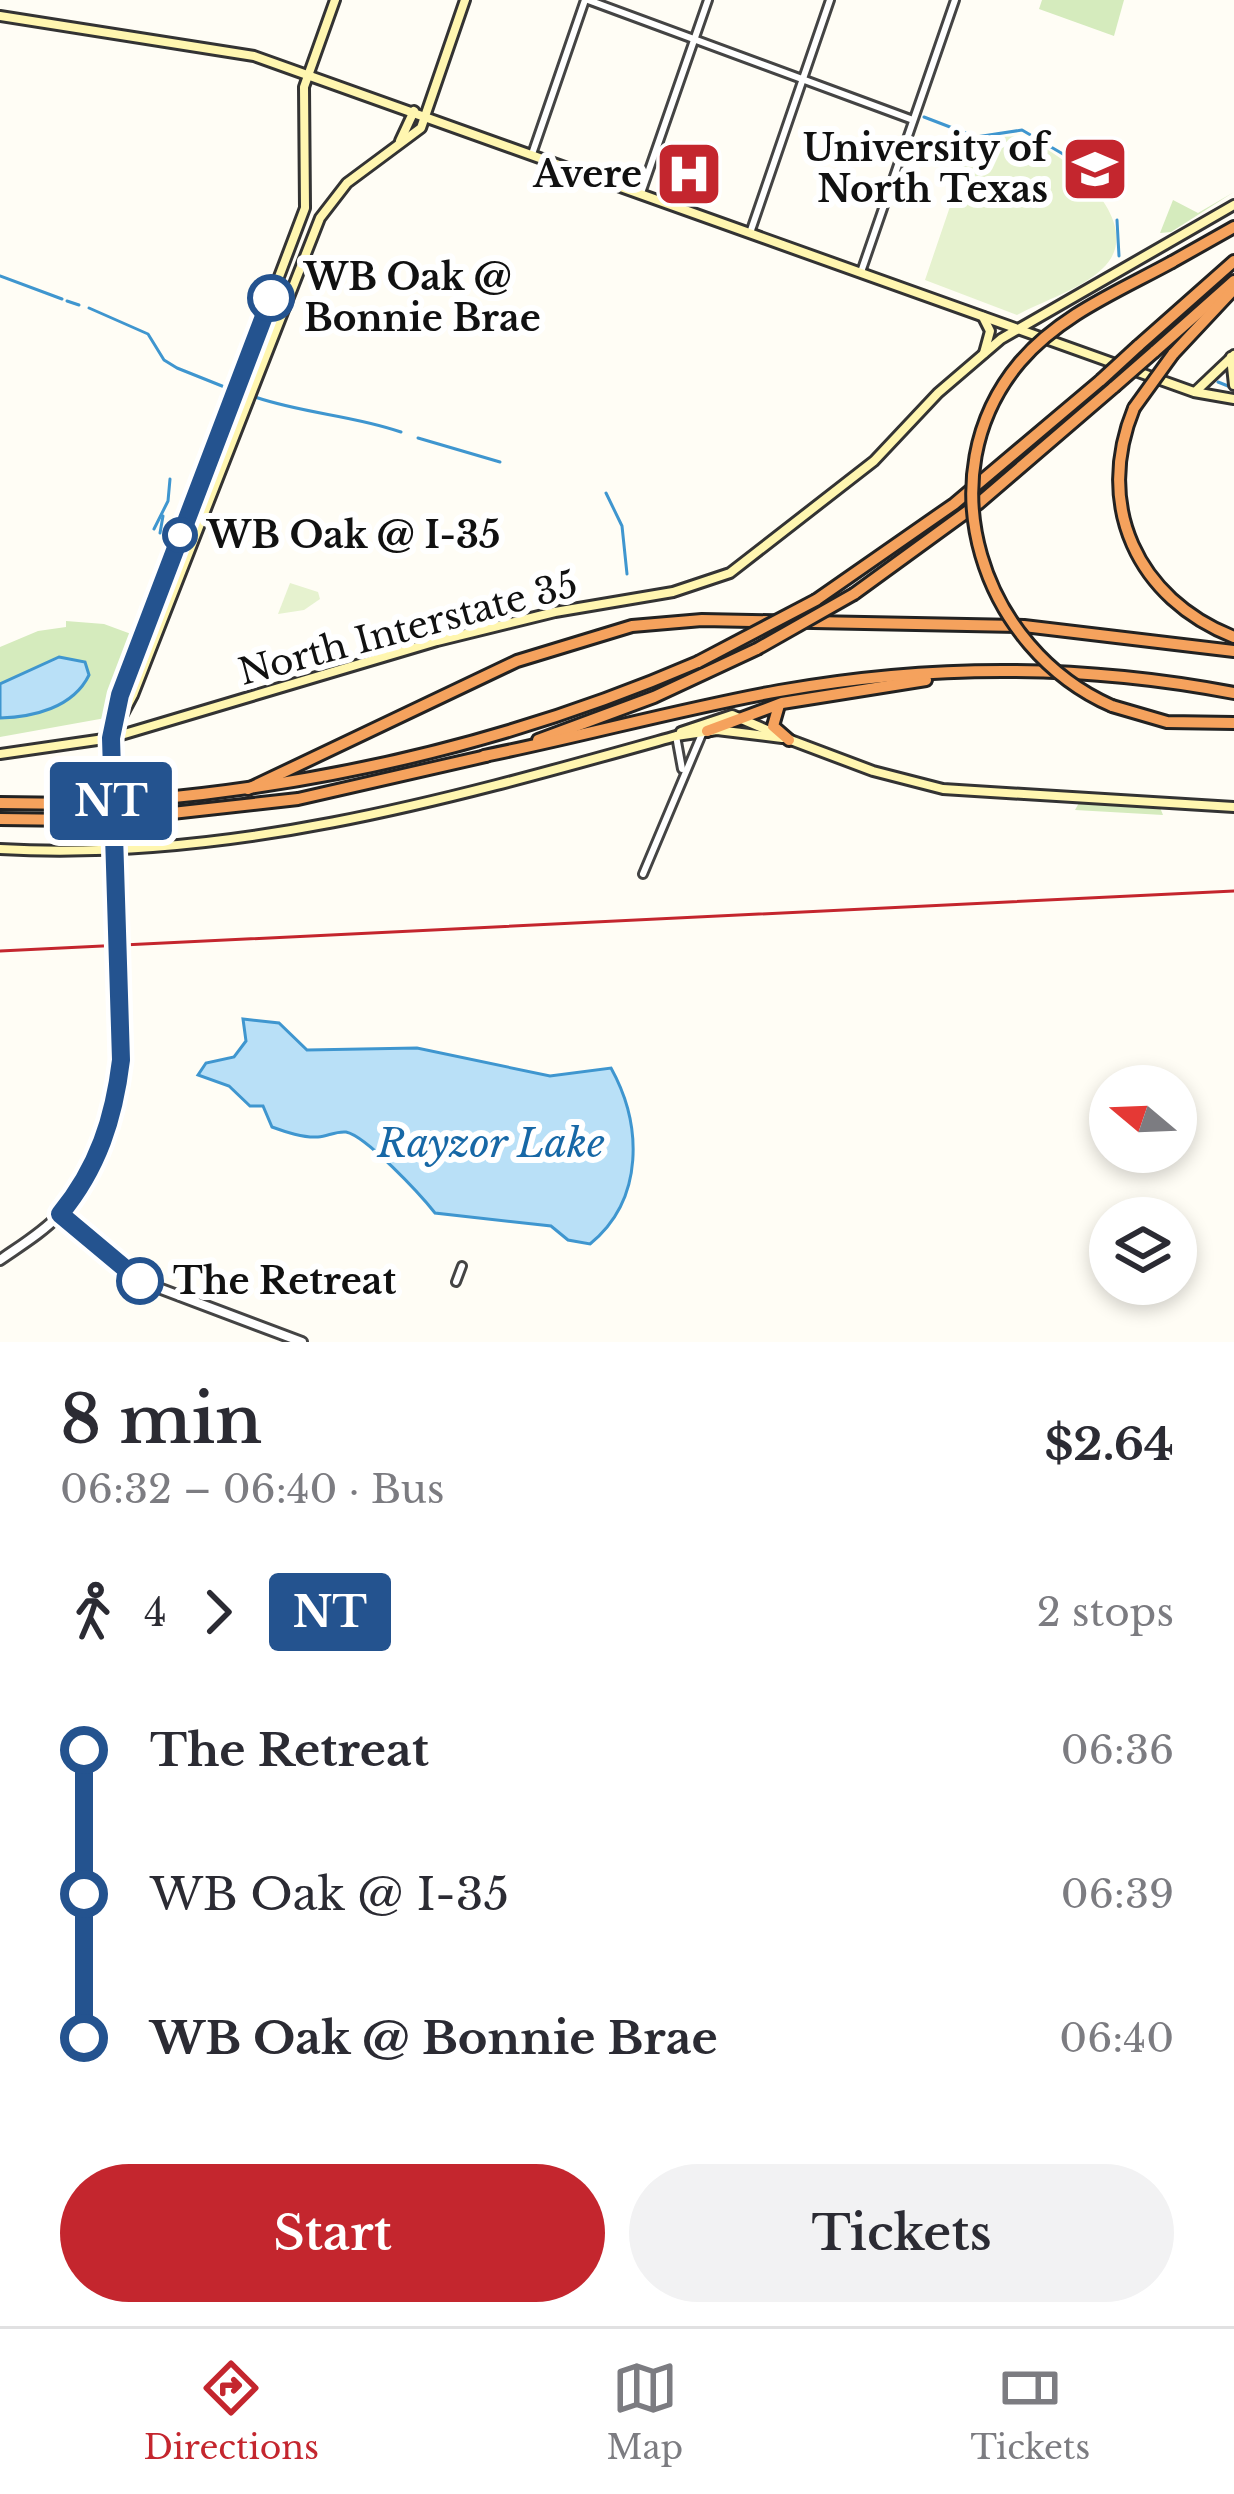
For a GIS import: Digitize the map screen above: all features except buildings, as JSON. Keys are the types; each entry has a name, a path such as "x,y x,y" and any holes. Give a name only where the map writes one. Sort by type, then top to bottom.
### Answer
{"highway":[{"path":"1234,227 1064,322 1034,346 998,396 974,469 975,532 999,605 1022,639 1057,675 1112,706 1167,722 1234,723"},
{"path":"0,803 145,800 338,776 472,743 698,662 816,600 954,504 1234,260"},
{"path":"484,756 654,697 757,650 854,594 1011,478 1234,285"},
{"path":"1234,285 1173,354 1134,408 1121,443 1117,489 1133,551 1149,578 1179,609 1234,637"},
{"path":"248,789 518,661 632,626 702,620 1024,626 1234,651"},
{"path":"707,731 782,703 982,671"},
{"path":"0,819 145,816 298,799 779,691 982,671 1078,672 1234,693"},
{"path":"782,703 772,722 790,740"}],"main road":[{"path":"113,849 111,738 130,669 305,208 301,116 308,73 335,0"},
{"path":"111,738 142,674 320,218 347,183 414,136 427,116 466,0"},
{"path":"0,16 244,54 308,73 1195,392 1234,399"},
{"path":"395,147 414,111"},
{"name":"North Interstate 35","path":"0,754 111,738 437,641 720,578 758,556 882,453 938,393 1018,327 1234,205"},
{"path":"305,208 320,218"},
{"path":"977,312 990,331 983,355"},
{"path":"1195,392 1233,356"},
{"path":"1233,356 1234,385"},
{"path":"130,669 142,674"},
{"path":"0,849 113,849 260,837 378,816 737,716 873,771 943,789 1234,807"},
{"path":"676,736 707,731 790,740"}],"street":[{"path":"532,154 586,0 914,119"},
{"path":"641,193 708,0"},
{"path":"750,233 830,0"},
{"path":"861,272 955,0"},
{"path":"643,874 680,778 707,731"},
{"path":"676,736 680,778"},
{"path":"0,1260 60,1214 78,1192 115,1110 121,1060 113,849"},
{"path":"60,1214 140,1281 302,1342"},
{"path":"456,1282 462,1266"}],"green space":[{"path":"1042,0 1124,0 1114,36 1039,9"},
{"path":"1019,136 1076,171 1109,210 1116,230 1114,251 1102,269 1073,289 1017,315 925,280 973,139"},
{"path":"1234,192 1171,232 1160,233 1173,200 1198,213"},
{"path":"290,583 318,592 320,599 304,610 278,614"},
{"path":"66,621 104,624 142,638 111,717 0,737 0,647 38,631 66,627"},
{"path":"1080,801 1159,805 1163,815 1075,810"}],"water":[{"path":"59,657 85,662 89,675 73,696 26,716 0,718 0,684"},
{"name":"Rayzor Lake","path":"243,1019 279,1023 307,1050 417,1048 550,1076 611,1068 629,1113 632,1136 633,1160 621,1205 590,1244 568,1240 551,1226 435,1213 355,1136 342,1132 306,1137 272,1127 263,1106 250,1106 229,1086 198,1075 206,1063 234,1057 246,1041"}],"waterway":[{"path":"924,117 976,137 1022,130 1080,164"},
{"path":"1117,220 1119,256"},
{"path":"0,276 62,299"},
{"path":"67,301 79,305"},
{"path":"89,308 148,334 164,360 177,368 232,390"},
{"path":"1218,382 1233,388"},
{"path":"255,397 401,432"},
{"path":"418,438 500,462"},
{"path":"154,529 168,501 170,479"},
{"path":"606,493 622,526 627,574"},
{"path":"160,533 163,516"}],"railway":[{"path":"0,951 1234,891"}],"bus line":[{"name":"NT","path":"140,1281 60,1214 78,1192 100,1150 115,1110 121,1060 111,738 120,695 200,481 251,361 271,298"}],"place":[{"name":"University of North Texas","path":"1095,169"},
{"name":"Avere","path":"689,174"},
{"name":"WB Oak @ Bonnie Brae","path":"271,298"},
{"name":"WB Oak @ I-35","path":"180,535"},
{"name":"The Retreat","path":"140,1281"}]}
